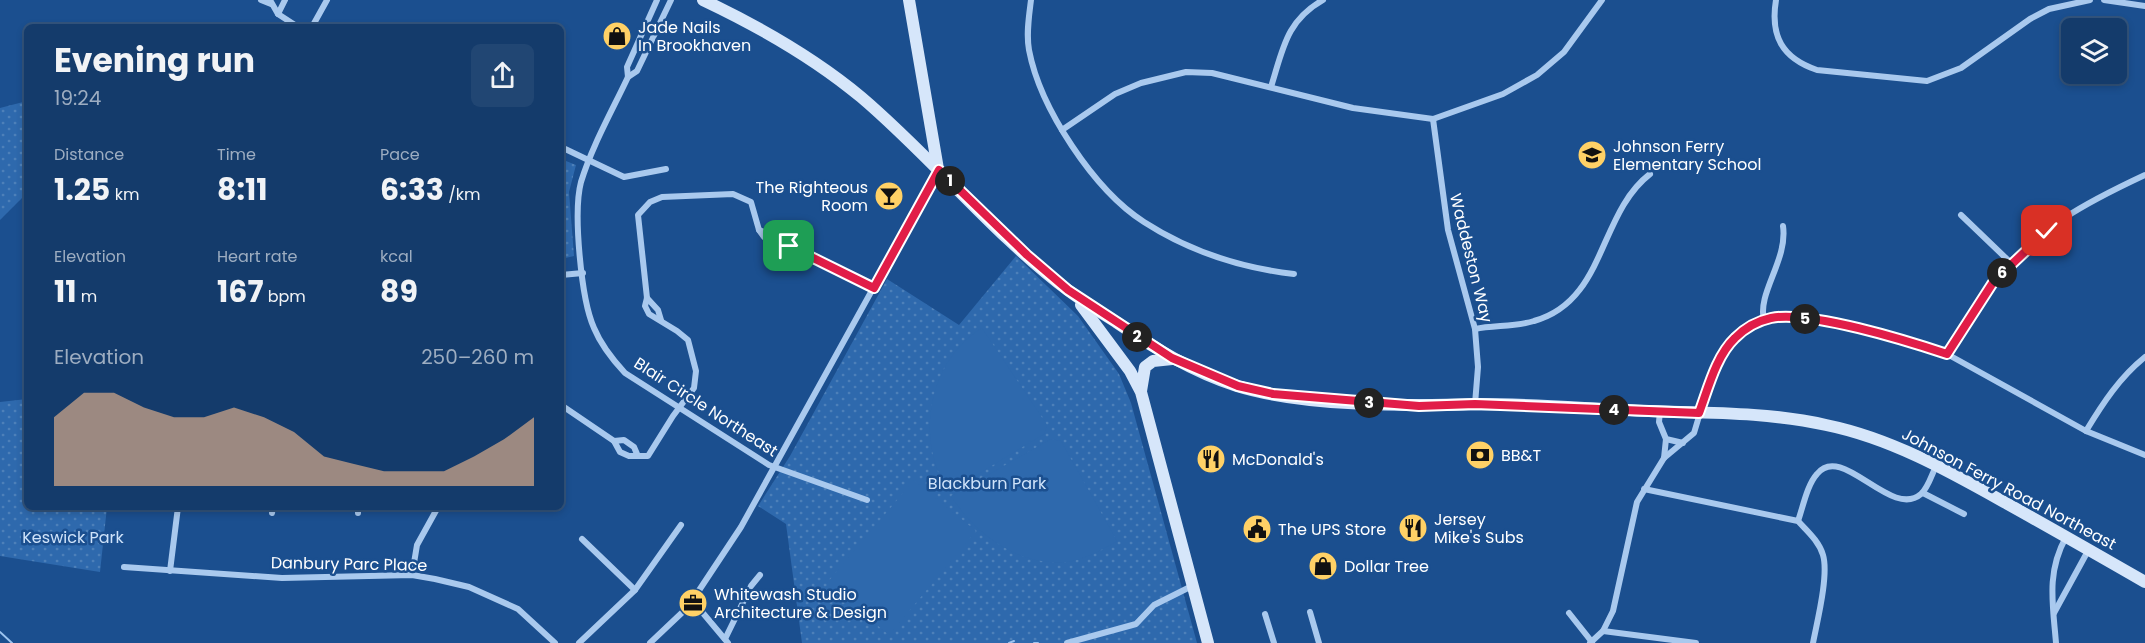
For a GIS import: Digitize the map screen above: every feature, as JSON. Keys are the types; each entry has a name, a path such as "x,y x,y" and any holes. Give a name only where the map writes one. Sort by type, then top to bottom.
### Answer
{"main road":[{"path":"703,0 752,24 833,75 891,124 1027,255 1068,290 1112,346 1141,392 1208,643"},
{"path":"903,0 920,105 930,127"},
{"path":"909,0 939,170"},
{"name":"Johnson Ferry Road Northeast","path":"1068,290 1147,344 1172,358 1238,386 1273,394 1419,406 1475,404 1775,416 1825,424 1875,437 1936,466 2145,582"},
{"path":"1112,346 1133,341 1147,344"},
{"path":"1141,392 1145,367 1154,361 1172,358"}],"street":[{"path":"261,0 270,2 278,14 293,24"},
{"path":"278,14 285,0"},
{"path":"314,24 327,0"},
{"name":"Blair Circle Northeast","path":"656,0 627,67 628,77 580,185 576,214 592,326 612,359 625,373 776,467 867,500"},
{"name":"Blair Circle Northeast","path":"628,77 637,71 671,0"},
{"path":"1031,0 1029,48 1046,102 1062,130 1098,178 1142,220 1174,240 1213,256 1268,271 1294,274"},
{"path":"1271,87 1290,29 1300,16 1323,0"},
{"path":"1062,130 1115,94 1164,76 1186,72 1212,73 1353,108 1433,119 1503,94 1538,75 1564,51 1602,0"},
{"path":"1776,0 1773,17 1780,43 1786,54 1800,65 1817,70 1927,81 1962,68 2030,19 2060,6 2090,0"},
{"path":"2104,0 2145,6"},
{"name":"Waddeston Way","path":"1433,119 1448,230 1475,328 1478,367 1475,404"},
{"path":"564,148 624,177 666,169"},
{"path":"650,643 692,600 741,527 939,170"},
{"path":"1475,328 1535,321 1571,302 1593,271 1616,216 1629,193 1650,174"},
{"path":"1947,354 1994,281 2011,263 2070,212 2145,175"},
{"path":"564,407 614,441 620,452 629,456 637,454 648,456 694,388 696,371 688,340 661,320 658,310 647,298 638,215 650,202 662,197 742,196 751,202 759,230 874,288"},
{"path":"1961,215 2011,263"},
{"path":"1764,320 1762,307 1784,247 1784,225"},
{"path":"564,275 583,273"},
{"path":"1569,614 1591,642 1603,631 1613,611 1637,502 1664,458 1694,433 1699,413 1725,350 1741,332 1764,320 1783,317 1826,323 1898,338 1947,354 2086,431 2145,455"},
{"path":"2086,431 2108,395 2132,367 2145,357"},
{"path":"1660,411 1659,422 1666,438 1664,458"},
{"path":"1666,438 1683,443"},
{"path":"614,441 624,440 634,447 637,454"},
{"path":"1798,521 1816,474 1826,466 1838,466 1853,472 1878,491 1898,498 1916,497 1923,493 1936,466"},
{"path":"1644,489 1798,521 1814,538 1823,556 1821,602 1813,643"},
{"path":"1923,493 1964,514"},
{"path":"170,571 178,510"},
{"path":"412,575 417,545 436,510"},
{"path":"579,643 635,590 681,525"},
{"path":"2056,643 2051,600 2052,572 2066,537"},
{"path":"582,539 635,590"},
{"path":"2054,614 2089,549"},
{"name":"Danbury Parc Place","path":"124,567 282,578 412,575 469,587 518,609 555,643"},
{"path":"692,600 727,641 751,586 760,576"},
{"path":"1067,643 1136,624 1154,605 1193,586"},
{"path":"1310,612 1318,643"},
{"path":"1265,614 1274,643"},
{"path":"1603,631 1651,640 1696,643"}],"green space":[{"path":"24,102 24,196 0,220 0,108"},
{"path":"564,160 576,165 569,192 574,256 564,258"},
{"name":"Blackburn Park","path":"1016,256 1078,316 1119,374 1131,403 1197,643 802,643 786,524 758,506 790,456 887,279 959,325"},
{"path":"982,328 1047,425 1044,434 949,492 938,471 932,449 930,426 932,403 949,360 964,342"},
{"name":"Keswick Park","path":"24,399 24,510 107,510 100,572 0,556 0,402"},
{"path":"1051,439 1061,441 1117,541 1073,561 1048,562 1031,559 999,545 972,523 951,496"},
{"path":"914,480 976,531 889,635 827,583"}],"waterway":[{"path":"0,632 12,643"},
{"path":"1009,643 1014,641"}],"place":[{"name":"Jade Nails In Brookhaven","path":"617,36"},
{"name":"Johnson Ferry Elementary School","path":"1592,155"},
{"name":"The Righteous Room","path":"889,196"},
{"name":"BB&T","path":"1480,455"},
{"name":"McDonald's","path":"1211,459"},
{"name":"Jersey Mike's Subs","path":"1413,528"},
{"name":"The UPS Store","path":"1257,529"},
{"name":"Dollar Tree","path":"1323,566"},
{"name":"Whitewash Studio Architecture & Design","path":"693,603"}],"route":[{"path":"789,246 874,288 939,170 1027,255 1068,290 1147,344 1202,373 1238,386 1273,394 1419,406 1475,404 1699,413 1725,350 1741,332 1752,325 1772,318 1798,318 1836,325 1898,338 1947,354 1994,281 2047,231"}]}
